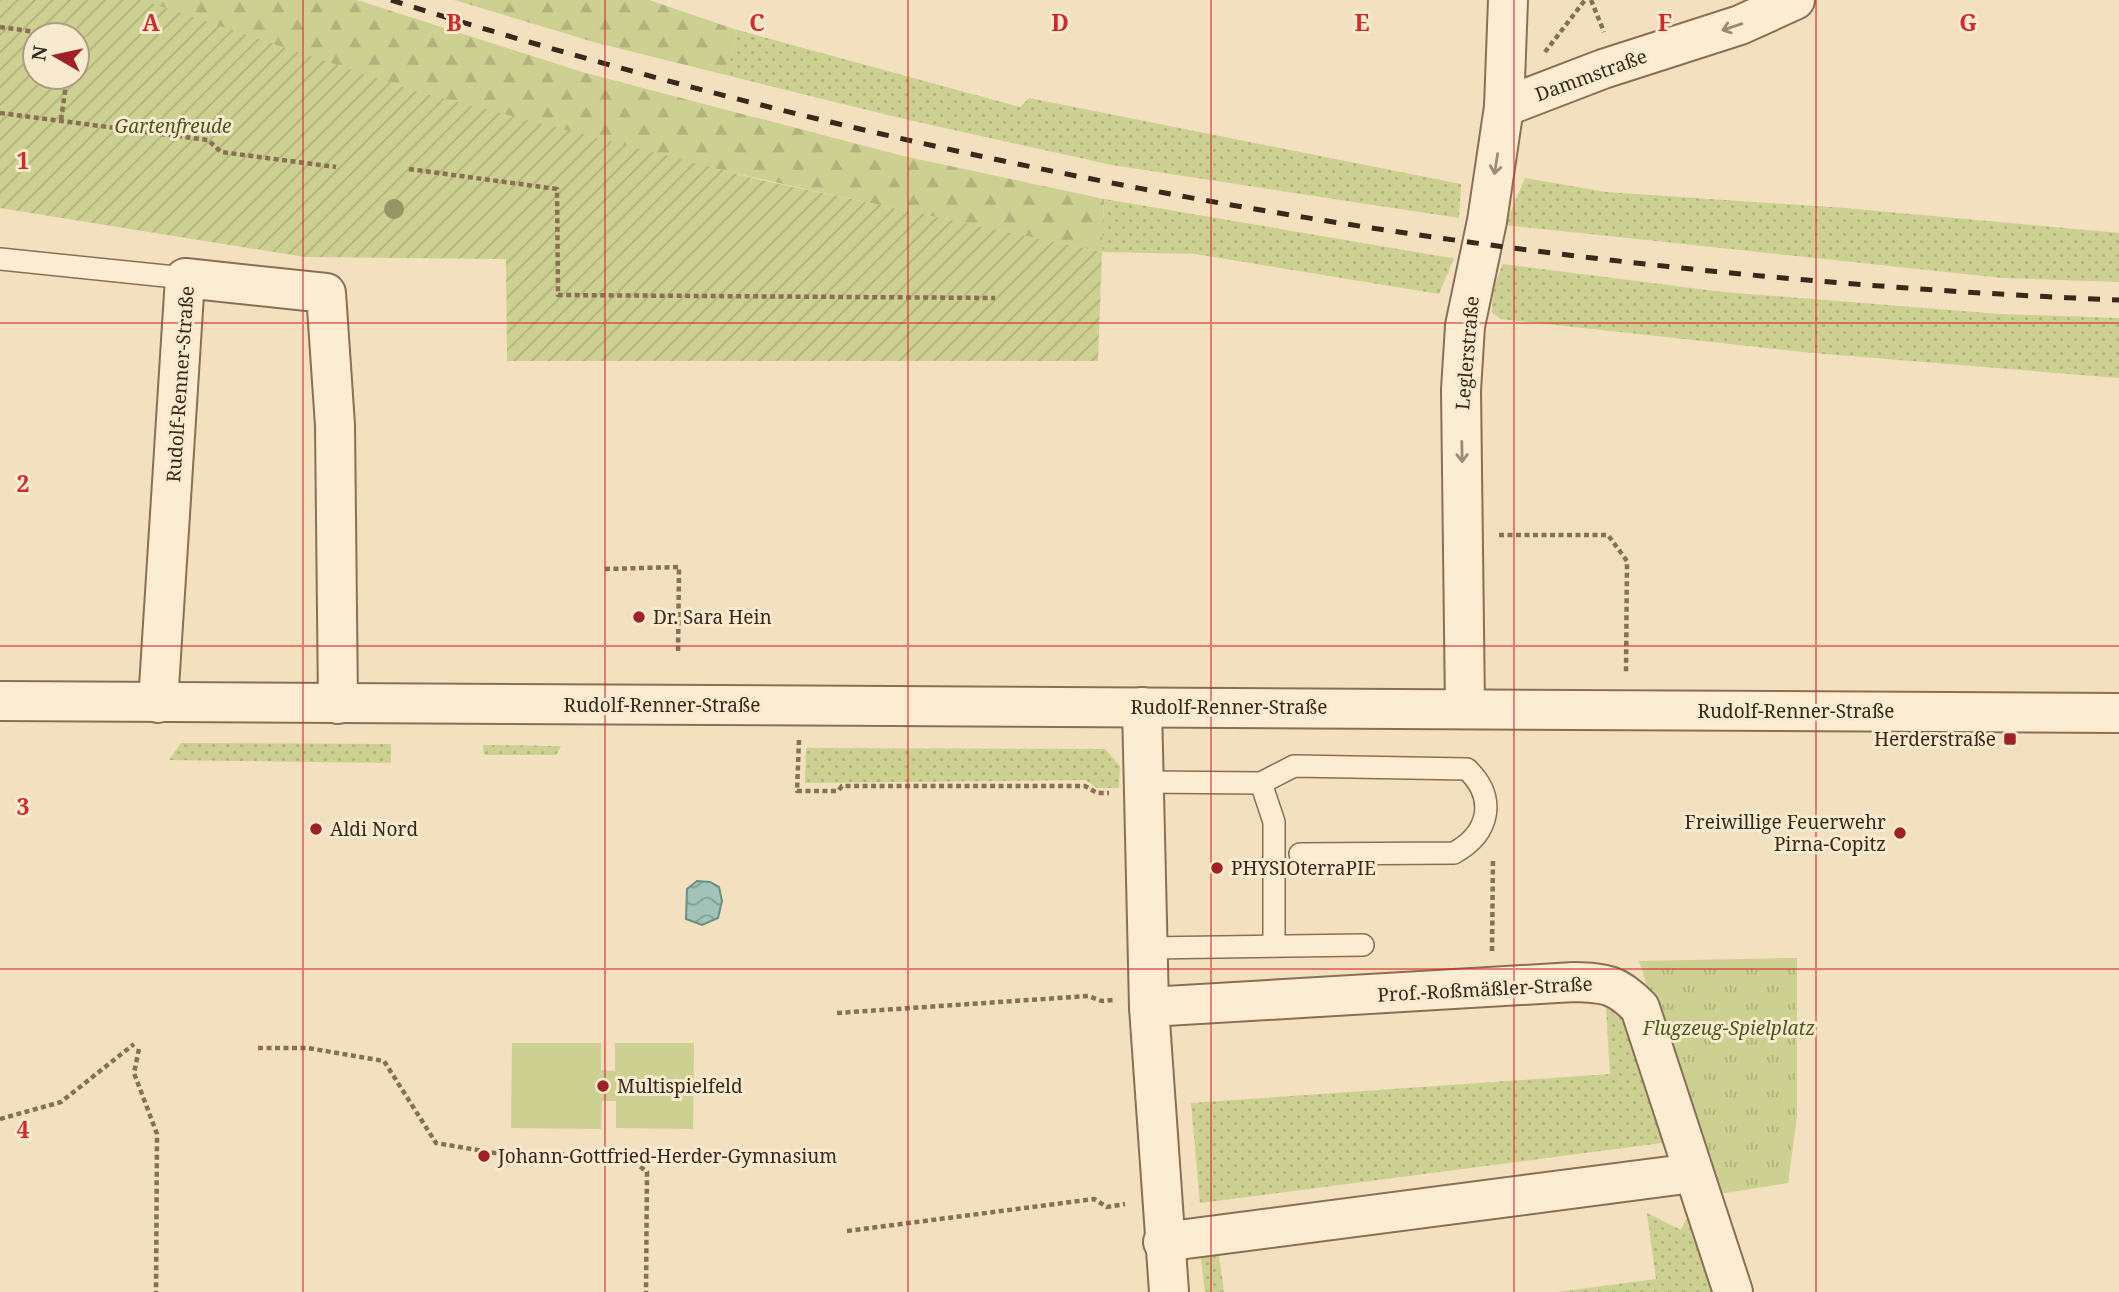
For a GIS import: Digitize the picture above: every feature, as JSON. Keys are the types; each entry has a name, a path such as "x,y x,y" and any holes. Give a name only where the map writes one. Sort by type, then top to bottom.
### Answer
{"street":[{"name":"Leglerstraße","path":"1465,709 1461,390 1465,326 1487,221 1504,107 1508,0"},
{"name":"Dammstraße","path":"1504,107 1602,69 1740,25 1795,0"},
{"name":"Rudolf-Renner-Straße","path":"158,703 185,278 326,293 335,425 338,704"},
{"name":"Rudolf-Renner-Straße","path":"0,701 2119,713"},
{"path":"1142,707 1149,1002 1163,1242 1169,1292"},
{"name":"Prof.-Roßmäßler-Straße","path":"1149,1002 1574,982 1601,983 1622,989 1640,1008 1733,1292"},
{"path":"1163,1242 1693,1173"}],"lane":[{"path":"0,259 185,278"},
{"path":"1144,787 1261,783 1294,766 1466,769 1481,783 1487,815 1472,843 1454,853 1300,854"},
{"path":"1261,783 1274,822 1274,946"},
{"path":"1148,948 1363,946"}],"path":[{"path":"1506,48 1541,57 1585,0"},
{"path":"0,27 21,30"},
{"path":"61,120 65,91"},
{"path":"0,113 208,140 221,152 336,167"},
{"path":"409,169 557,189 558,295 995,298"},
{"path":"1463,534 1608,536 1628,561 1626,678"},
{"path":"605,569 678,568 678,654"},
{"path":"799,740 797,791 838,791 842,786 984,785 1085,786 1097,793 1144,787"},
{"path":"1487,815 1494,817 1492,987"},
{"path":"837,1013 1088,996 1102,1001 1149,1002"},
{"path":"0,1119 61,1102 134,1044"},
{"path":"258,1048 308,1048 384,1061 436,1143 501,1154 626,1155 647,1172 646,1292"},
{"path":"139,1049 134,1073 157,1134 156,1292"},
{"path":"847,1231 1094,1199 1107,1206 1161,1198"}],"green space":[{"name":"Gartenfreude","path":"0,0 142,0 418,92 761,180 1102,252 1098,361 507,361 506,259 305,257 0,208"},
{"path":"142,0 357,0 582,72 903,156 1104,199 1102,252 738,174 496,114 259,42"},
{"path":"454,0 649,0 737,30 726,75 597,43"},
{"path":"737,30 1020,107 1029,98 1461,184 1459,218 1112,165 900,118 726,75"},
{"path":"1525,178 1606,192 1845,208 2119,233 2119,282 2002,278 1505,225"},
{"path":"1104,199 1454,258 1439,294 1195,254 1102,252"},
{"path":"1503,264 1723,292 2000,314 2119,318 2119,378 1813,353 1500,319 1492,312 1492,305 1494,288"},
{"path":"181,743 391,744 391,763 169,760"},
{"path":"483,745 561,746 556,755 484,755"},
{"path":"806,748 1105,749 1120,766 1119,788 1097,788 1086,780 805,783"},
{"name":"Flugzeug-Spielplatz","path":"1797,958 1797,1116 1788,1183 1713,1195 1639,961"},
{"path":"1606,1008 1633,1008 1667,1125 1662,1143 1200,1203 1191,1103 1610,1074"},
{"name":"Multispielfeld","path":"512,1043 601,1043 601,1070 615,1071 615,1043 694,1043 693,1129 616,1128 616,1101 602,1101 601,1129 511,1128"},
{"path":"1694,1205 1725,1292 1558,1292 1656,1279 1647,1213 1681,1230"},
{"path":"1218,1248 1224,1292 1205,1292 1200,1251"}],"water":[{"path":"697,881 710,882 719,887 722,901 718,918 702,925 686,919 687,889"}],"railway":[{"path":"391,0 602,63 815,118 1029,166 1245,207 1463,241 1681,268 1900,287 2119,300"}],"place":[{"name":"Dr. Sara Hein","path":"639,617"},
{"name":"Herderstraße","path":"2010,739"},
{"name":"Aldi Nord","path":"316,829"},
{"name":"Freiwillige Feuerwehr Pirna-Copitz","path":"1900,833"},
{"name":"PHYSIOterraPIE","path":"1217,868"},
{"name":"Multispielfeld","path":"603,1086"},
{"name":"Johann-Gottfried-Herder-Gymnasium","path":"484,1156"}]}
